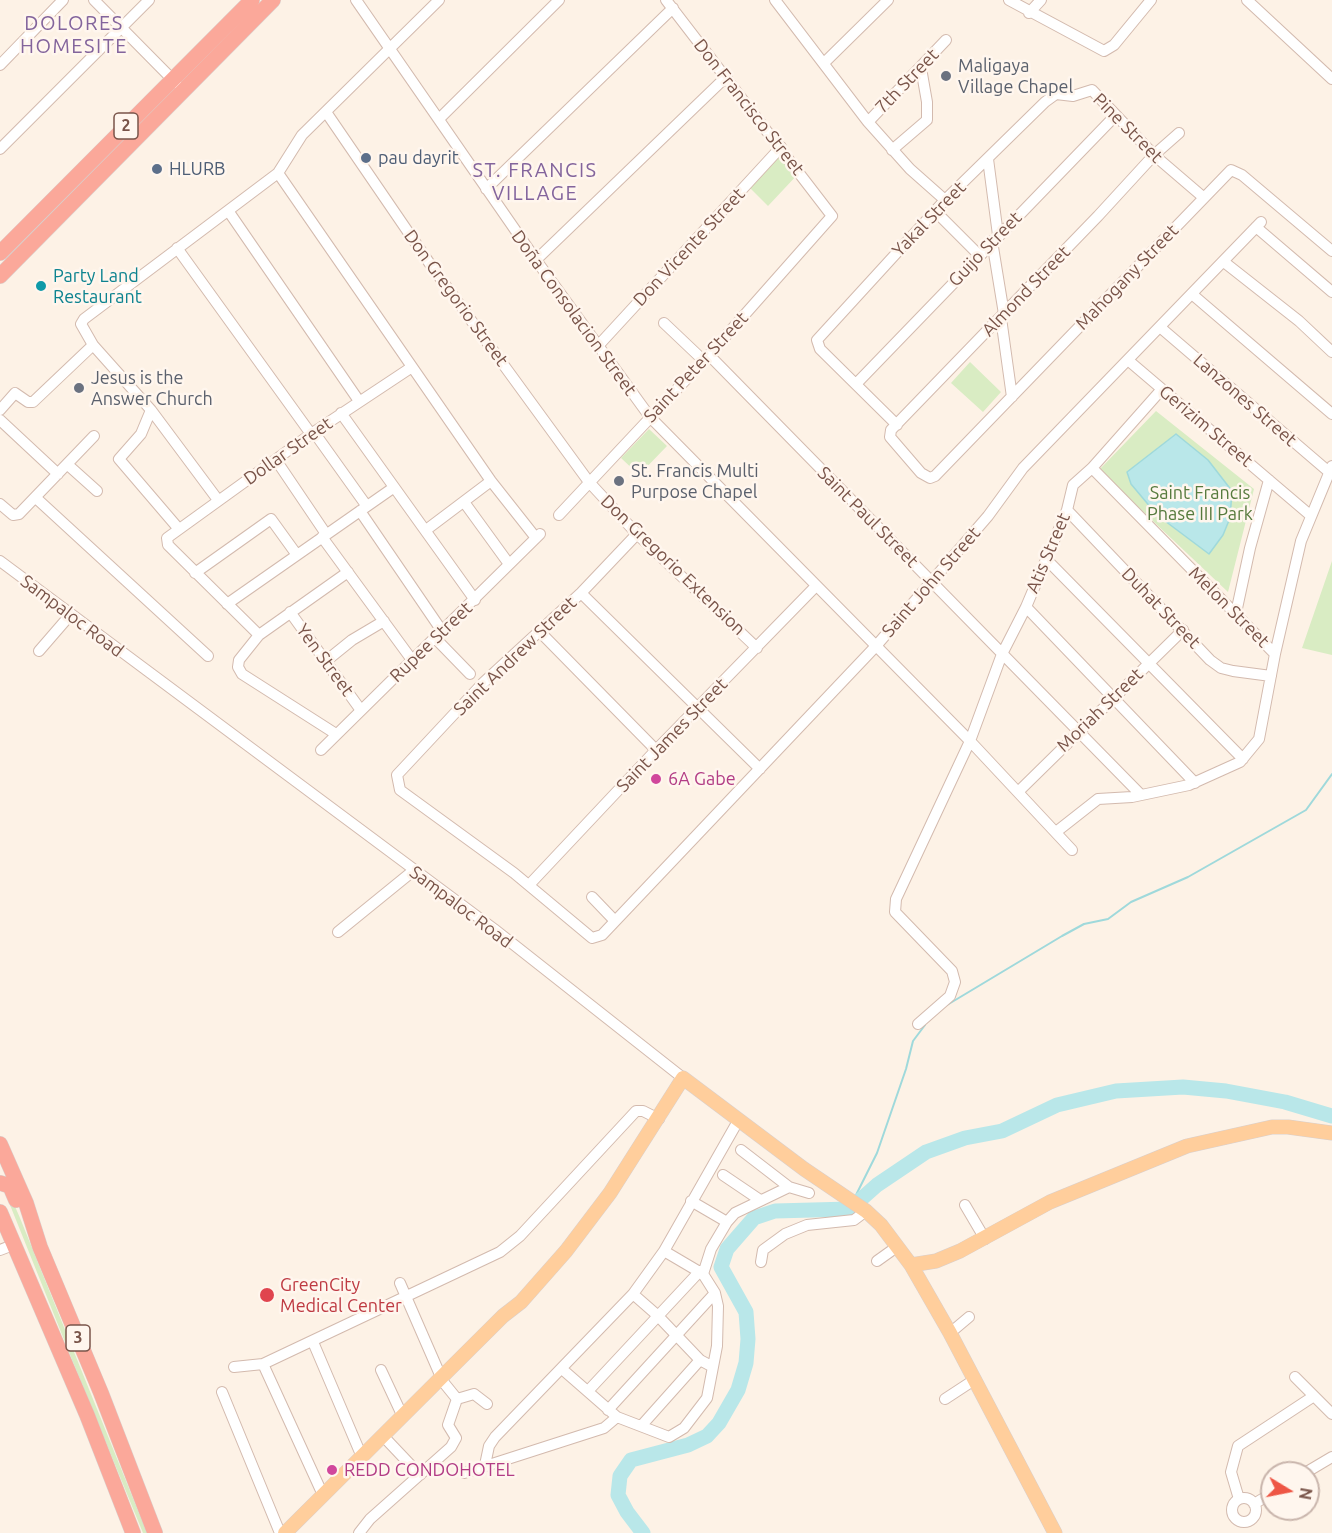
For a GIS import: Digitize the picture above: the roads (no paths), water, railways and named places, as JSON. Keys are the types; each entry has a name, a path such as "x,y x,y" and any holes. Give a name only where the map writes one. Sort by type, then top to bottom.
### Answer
{"highway":[{"name":"2","path":"0,276 177,85 252,0"},
{"name":"2","path":"0,253 177,85 273,0"},
{"name":"3","path":"0,1144 4,1161 26,1203 39,1247 101,1393 155,1533"},
{"path":"0,1184 10,1186 19,1204 26,1203"},
{"name":"3","path":"0,1212 7,1247 87,1415 133,1533"}],"main road":[{"path":"285,1533 520,1302 566,1251 610,1193 683,1078"},
{"name":"Sampaloc Road","path":"683,1078 738,1121 864,1210 898,1246 950,1333 1055,1533"},
{"path":"911,1265 936,1261 985,1239 1050,1202 1187,1146 1272,1127 1288,1126 1332,1133"}],"street":[{"path":"0,64 63,0"},
{"path":"94,0 177,85"},
{"path":"0,149 149,0"},
{"name":"Doña Consolacion Street","path":"356,0 597,347 650,417 1019,790 1072,850"},
{"path":"218,500 151,410 93,345 81,324 84,319 278,173 302,135 439,0"},
{"path":"439,119 559,0"},
{"path":"824,63 888,0"},
{"path":"1009,0 1029,13 1104,51 1114,45 1151,0"},
{"path":"1029,13 1041,0"},
{"path":"1247,0 1332,80"},
{"path":"780,2 868,122 910,169 945,200"},
{"path":"486,189 670,4"},
{"name":"Don Francisco Street","path":"670,4 832,216"},
{"name":"7th Street","path":"868,122 946,40"},
{"path":"892,150 927,120 927,102 921,68"},
{"path":"536,260 727,76"},
{"name":"Pine Street","path":"1045,102 1056,94 1073,96 1092,90 1154,155 1203,197"},
{"name":"Yakal Street","path":"856,384 820,350 817,340 945,200 1045,102"},
{"name":"Don Gregorio Street","path":"326,112 430,264 588,482"},
{"name":"Guijo Street","path":"856,384 1115,116"},
{"name":"Almond Street","path":"897,425 1154,155 1179,133"},
{"name":"Don Vicente Street","path":"597,347 781,147"},
{"path":"988,159 1002,316 1012,397"},
{"name":"Mahogany Street","path":"897,425 889,433 890,437 921,472 930,478 1012,397 1231,170 1236,170 1332,251"},
{"path":"278,173 491,481 426,530"},
{"path":"935,211 979,255"},
{"path":"229,212 359,401"},
{"name":"Saint Peter Street","path":"559,515 706,357 832,216"},
{"name":"Saint John Street","path":"529,885 589,936 595,938 615,921 876,646 988,516 1023,468 1193,295 1259,224 1332,292"},
{"path":"177,248 311,434 316,435 363,508 438,634 470,674"},
{"path":"1224,262 1299,321 1332,352"},
{"path":"1193,295 1332,414"},
{"name":"Saint Paul Street","path":"664,323 706,357 932,581 1141,795"},
{"name":"Lanzones Street","path":"1161,328 1330,469"},
{"path":"0,410 15,393 28,402 33,402 93,345"},
{"name":"Gerizim Street","path":"1129,361 1310,515"},
{"name":"Dollar Street","path":"195,573 168,545 167,538 311,434 412,367"},
{"path":"856,384 897,425"},
{"name":"Atis Street","path":"918,1024 950,996 955,982 952,972 895,912 894,906 970,741 1002,654 1026,607 1067,510 1073,485 1092,468 1162,389"},
{"path":"151,410 141,434 119,459 178,528"},
{"path":"342,413 393,488 426,530 475,600"},
{"path":"0,420 58,474"},
{"path":"0,504 16,516 94,436"},
{"path":"276,460 348,572 412,660"},
{"path":"68,465 97,491"},
{"name":"Melon Street","path":"1056,832 1091,802 1141,795 1195,783 1243,759 1259,739 1275,654 1092,468"},
{"path":"1275,654 1310,515 1330,469"},
{"path":"1236,613 1250,548 1269,480"},
{"name":"Rupee Street","path":"321,750 360,709 475,600 538,536 491,481"},
{"name":"Don Gregorio Extension","path":"588,482 637,534 758,648"},
{"path":"227,604 393,488"},
{"path":"36,498 208,656"},
{"path":"464,502 509,564"},
{"name":"Duhat Street","path":"1067,510 1210,660 1221,668 1270,676"},
{"path":"260,635 195,573 271,519 297,555"},
{"name":"Saint Andrew Street","path":"529,885 400,790 397,780 399,772 483,683 581,593 637,534"},
{"path":"1046,559 1243,759"},
{"name":"Sampaloc Road","path":"0,561 413,871 494,929 683,1078"},
{"path":"336,734 242,674 238,667 239,660 260,635 348,572"},
{"name":"Saint James Street","path":"529,885 656,750 816,586"},
{"path":"581,593 696,709 760,769"},
{"path":"1026,607 1114,696 1195,783"},
{"name":"Yen Street","path":"290,612 360,709"},
{"path":"39,651 71,614"},
{"path":"326,661 352,640 384,621"},
{"name":"Moriah Street","path":"1019,790 1183,630"},
{"path":"540,632 656,750"},
{"path":"338,932 413,871"},
{"path":"592,897 615,921"},
{"path":"234,1367 263,1364 408,1298 510,1246 636,1112 643,1111 659,1119"},
{"path":"485,1465 489,1446 495,1437 633,1294 663,1251 738,1121"},
{"path":"741,1150 789,1187 809,1193"},
{"path":"723,1175 760,1200"},
{"path":"588,1391 657,1315 702,1272 711,1249 726,1222 745,1206 789,1187"},
{"path":"691,1201 726,1222"},
{"path":"965,1205 985,1239"},
{"path":"761,1262 763,1250 785,1234 807,1225 854,1220 864,1210"},
{"path":"877,1261 898,1246"},
{"path":"562,1369 612,1413 669,1437 684,1428 706,1398 719,1322 715,1293 702,1272 663,1251"},
{"path":"400,1283 441,1378 457,1399"},
{"path":"464,1473 604,1428 612,1413 715,1293"},
{"path":"633,1294 657,1315 700,1360 713,1367"},
{"path":"950,1333 969,1317"},
{"path":"313,1342 362,1458"},
{"path":"642,1425 700,1360"},
{"path":"263,1364 323,1495"},
{"path":"381,1370 403,1417"},
{"path":"1295,1377 1332,1414"},
{"path":"945,1399 974,1380"},
{"path":"222,1392 280,1533"},
{"path":"457,1399 474,1395 487,1404"},
{"path":"1239,1499 1231,1472 1238,1446 1314,1396"},
{"path":"359,1533 370,1519 451,1447 456,1438 448,1425 457,1399"},
{"path":"384,1437 420,1475"},
{"path":"1244,1498 1254,1504 1256,1510 1248,1522 1236,1520 1232,1515 1234,1503 1239,1499 1244,1498"},
{"path":"1254,1504 1260,1500"},
{"path":"1248,1522 1253,1533"}],"water":[{"path":"1176,434 1208,460 1232,491 1230,518 1223,535 1209,554 1157,515 1131,484 1127,472"}],"waterway":[{"path":"947,1005 1084,924 1108,919 1131,902 1188,877 1306,810 1332,774"},
{"path":"854,1199 877,1153 906,1069 913,1041 925,1025"},
{"path":"643,1533 627,1512 618,1495 620,1476 631,1460 688,1445 707,1436 719,1423 738,1390 746,1363 748,1339 746,1312 721,1267 727,1249 754,1218 775,1211 850,1209 877,1185 926,1152 965,1138 1002,1131 1057,1105 1116,1091 1183,1087 1226,1091 1285,1102 1332,1116"}],"place":[{"name":"Maligaya Village Chapel","path":"946,76"},
{"name":"pau dayrit","path":"366,158"},
{"name":"HLURB","path":"157,169"},
{"name":"Party Land Restaurant","path":"41,286"},
{"name":"Jesus is the Answer Church","path":"79,388"},
{"name":"St. Francis Multi Purpose Chapel","path":"619,481"},
{"name":"6A Gabe","path":"656,779"},
{"name":"GreenCity Medical Center","path":"267,1295"},
{"name":"REDD CONDOHOTEL","path":"332,1470"}],"district":[{"name":"DOLORES HOMESITE","path":"74,34"},
{"name":"ST. FRANCIS VILLAGE","path":"535,182"}],"park label":[{"name":"Saint Francis Phase III Park","path":"1200,503"}]}
